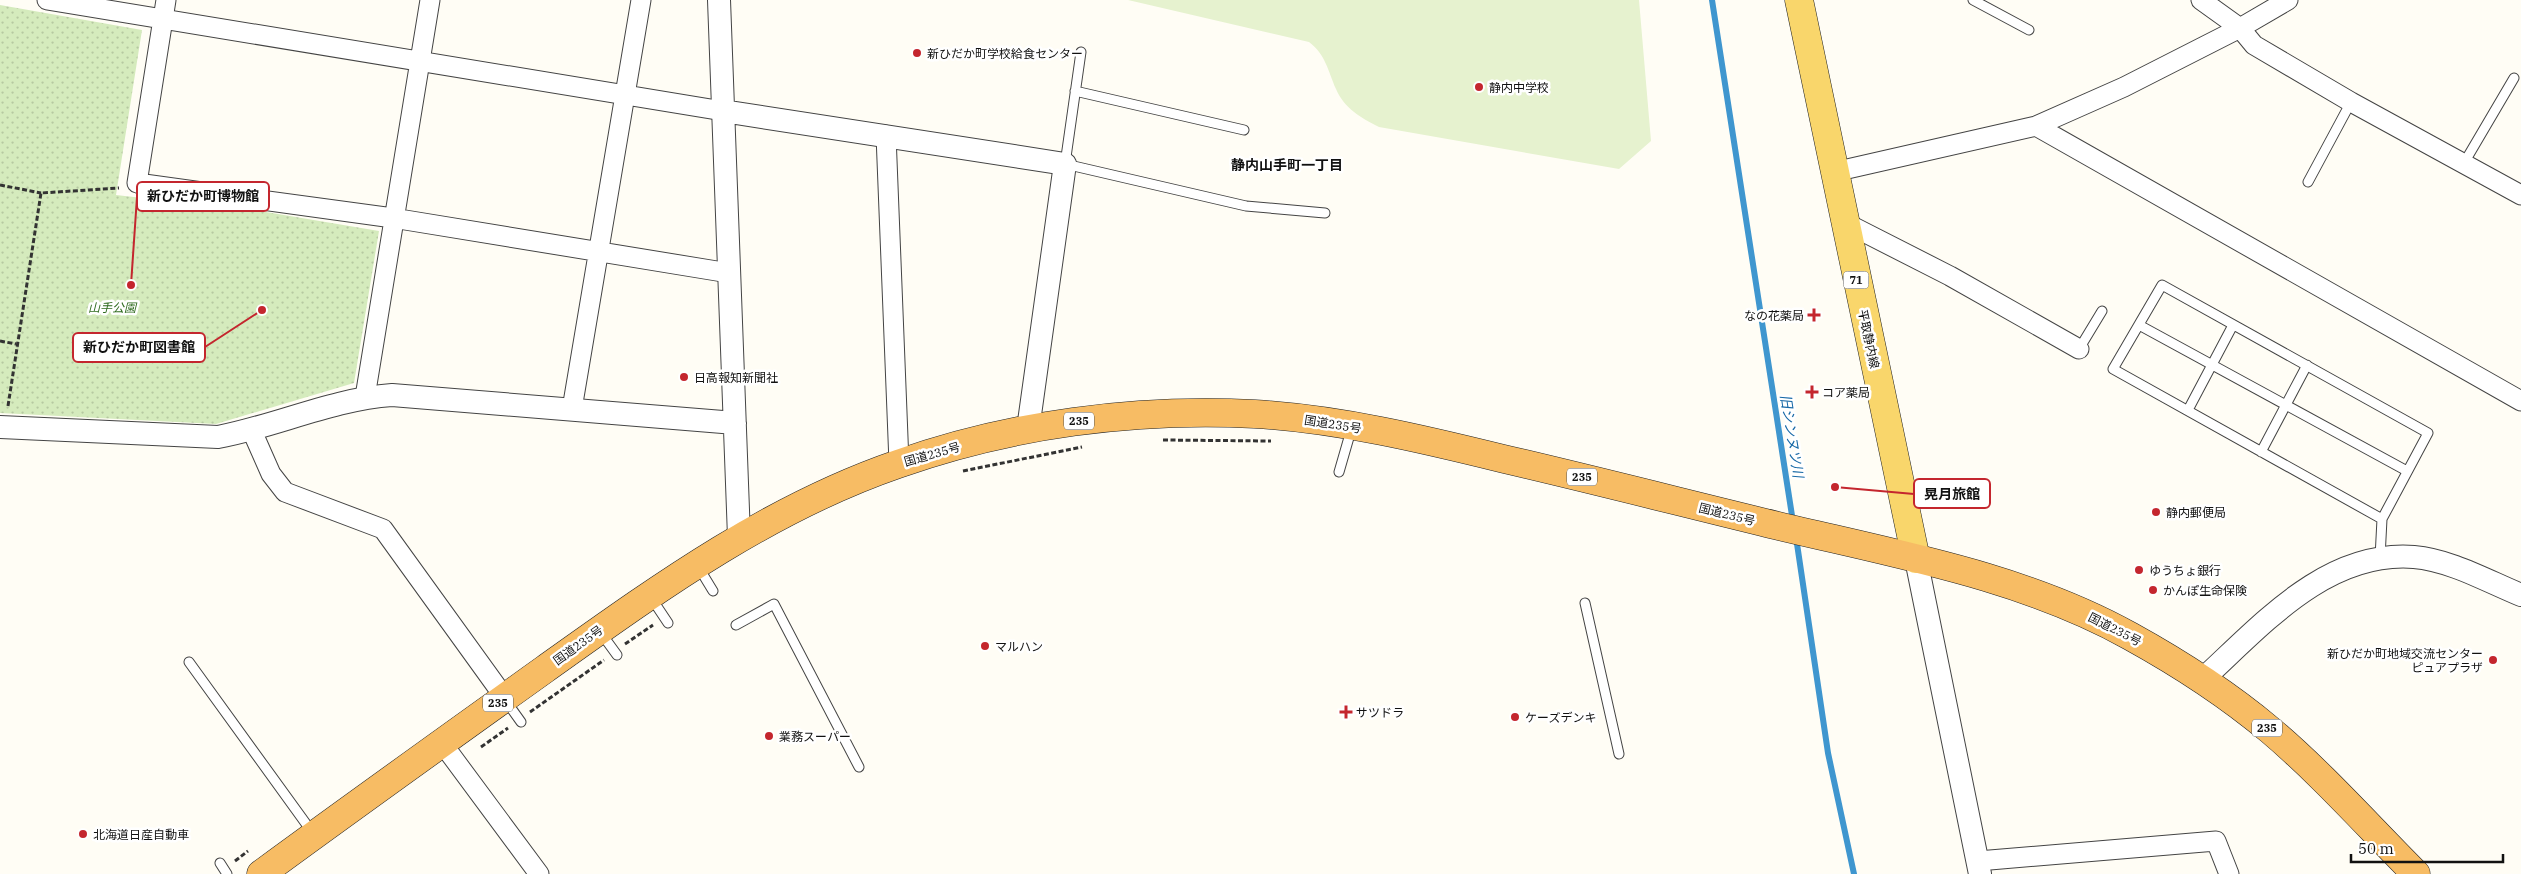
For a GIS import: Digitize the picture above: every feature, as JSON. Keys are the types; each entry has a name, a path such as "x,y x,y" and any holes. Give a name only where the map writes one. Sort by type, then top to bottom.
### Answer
{"highway":[{"name":"国道235号","path":"261,874 314,835 515,713 610,646 649,594 739,537 837,487 899,463 949,448 1028,429 1091,420 1195,414 1254,414 1352,427 1438,442 1811,535 1916,559 2026,590 2091,616 2203,679 2271,731 2416,874"}],"main road":[{"name":"平取静内線","path":"1799,0 1916,559"}],"street":[{"path":"47,0 723,111 1066,164 1028,429"},
{"path":"166,0 138,183 393,218 729,273"},
{"path":"365,397 430,0"},
{"path":"572,409 641,0"},
{"path":"719,0 739,537"},
{"path":"2201,0 2240,28 2254,45 2351,102 2521,195"},
{"path":"1834,172 2036,126 2124,87 2240,28 2288,0"},
{"path":"2036,126 2521,401"},
{"path":"886,135 899,463"},
{"path":"1844,222 1950,276 2079,349"},
{"path":"3,427 218,437 252,431 365,397 392,395 735,423"},
{"path":"252,431 271,474 285,492 383,528 515,713"},
{"path":"2203,679 2285,604 2315,584 2348,567 2380,559 2413,557 2440,562 2521,595"},
{"path":"1916,559 1979,868 2216,841 2229,874"},
{"path":"449,754 539,874"}],"lane":[{"path":"1973,0 2029,30"},
{"path":"1081,52 1066,164 1246,206 1325,213"},
{"path":"2464,164 2514,78"},
{"path":"1075,91 1244,130"},
{"path":"2308,182 2351,102"},
{"path":"2380,559 2382,519 2428,433 2162,285 2114,369 2382,519"},
{"path":"2079,349 2102,311"},
{"path":"2139,325 2407,471"},
{"path":"2188,410 2233,325"},
{"path":"2262,452 2307,366"},
{"path":"1338,472 1352,427"},
{"path":"696,564 714,591"},
{"path":"649,594 666,620"},
{"path":"1585,603 1619,754"},
{"path":"736,625 774,604 859,767"},
{"path":"189,662 314,835"},
{"path":"220,864 228,874"}],"path":[{"path":"0,185 41,193 106,190 138,183"},
{"path":"3,427 41,193"},
{"path":"0,341 16,344"},
{"path":"1162,440 1279,442"},
{"path":"958,472 1090,445"},
{"path":"449,754 515,713 610,646 666,620"}],"green space":[{"name":"静内中学校","path":"1128,0 1639,0 1651,141 1619,169 1379,127 1348,107 1339,96 1323,58 1309,42"},
{"name":"山手公園","path":"0,5 142,30 116,195 266,212 379,231 354,383 216,424 0,413"}],"waterway":[{"name":"旧シンヌツ川","path":"1712,0 1793,522"},
{"name":"旧シンヌツ川","path":"1796,537 1828,753 1854,874"}],"place":[{"name":"新ひだか町学校給食センター","path":"917,53"},
{"name":"静内中学校","path":"1479,87"},
{"name":"新ひだか町博物館","path":"131,285"},
{"name":"新ひだか町図書館","path":"262,310"},
{"name":"なの花薬局","path":"1814,315"},
{"name":"日高報知新聞社","path":"684,377"},
{"name":"コア薬局","path":"1812,392"},
{"name":"晃月旅館","path":"1835,487"},
{"name":"静内郵便局","path":"2156,512"},
{"name":"ゆうちょ銀行","path":"2139,570"},
{"name":"かんぽ生命保険","path":"2153,590"},
{"name":"マルハン","path":"985,646"},
{"name":"新ひだか町地域交流センター ピュアプラザ","path":"2493,660"},
{"name":"サツドラ","path":"1346,712"},
{"name":"ケーズデンキ","path":"1515,717"},
{"name":"業務スーパー","path":"769,736"},
{"name":"北海道日産自動車","path":"83,834"}],"district":[{"name":"静内山手町一丁目","path":"1287,165"}]}
